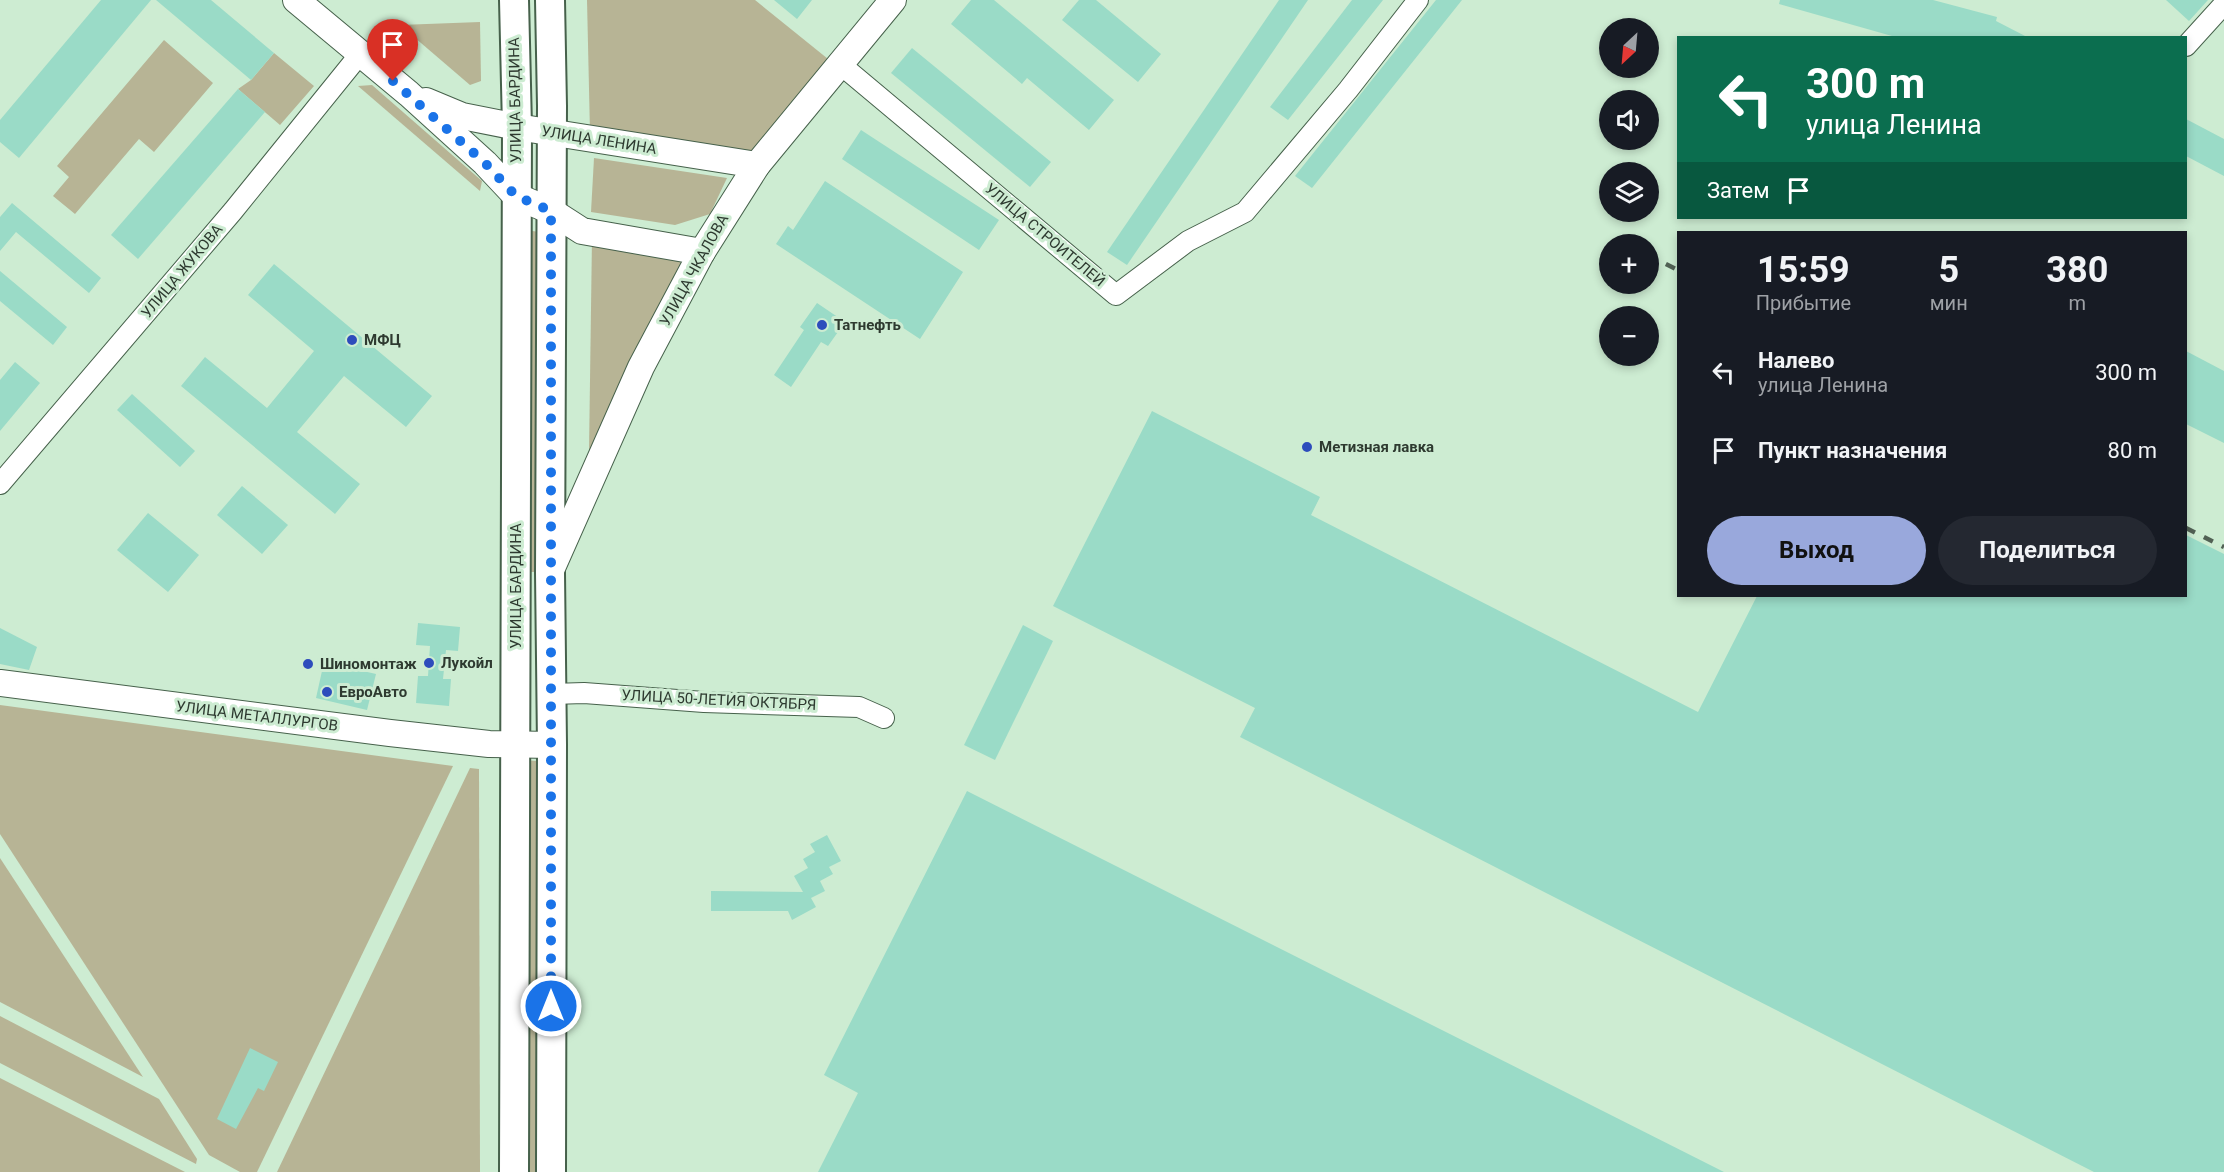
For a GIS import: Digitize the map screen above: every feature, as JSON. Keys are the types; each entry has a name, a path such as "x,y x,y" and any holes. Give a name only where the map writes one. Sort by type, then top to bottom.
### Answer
{"main road":[{"name":"УЛИЦА БАРДИНА","path":"514,0 517,127 514,1172"},
{"path":"550,0 552,133 551,1172"}],"street":[{"name":"УЛИЦА ЛЕНИНА","path":"296,0 409,94 485,163 516,196 551,211 582,231 702,252"},
{"name":"УЛИЦА ЧКАЛОВА","path":"550,573 641,367 702,252 757,165 893,0"},
{"name":"УЛИЦА СТРОИТЕЛЕЙ","path":"840,64 1116,295 1188,241 1245,212 1348,90 1418,0"},
{"path":"2187,45 2224,4"},
{"name":"УЛИЦА ЖУКОВА","path":"0,484 233,211 360,54"},
{"name":"УЛИЦА ЛЕНИНА","path":"409,94 462,116 552,133 757,165"},
{"name":"УЛИЦА МЕТАЛЛУРГОВ","path":"0,683 274,719 489,744 552,744"},
{"name":"УЛИЦА 50-ЛЕТИЯ ОКТЯБРЯ","path":"552,694 584,693 704,702 859,706 884,718"}],"shaded area":[{"path":"587,0 755,0 833,63 755,159 590,133"},
{"path":"480,22 481,81 470,85 400,25"},
{"path":"164,40 213,83 154,152 139,139 75,214 53,196 69,177 57,166"},
{"path":"274,53 314,86 280,125 238,89 251,80"},
{"path":"372,85 482,181 480,191 358,86"},
{"path":"594,158 727,178 710,214 675,225 591,212"},
{"path":"525,230 540,232 537,572 524,572"},
{"path":"592,238 667,248 681,263 589,452"},
{"path":"0,705 453,766 257,1172 240,1172 209,1155 0,834"},
{"path":"523,760 537,761 540,1172 526,1172"},
{"path":"470,768 479,769 480,1172 277,1172"},
{"path":"0,858 143,1077 0,1002"},
{"path":"0,1016 159,1099 197,1159 196,1164 0,1063"},
{"path":"0,1078 185,1172 0,1172"}],"building":[{"path":"101,0 151,0 19,158 0,142 0,120"},
{"path":"156,0 211,0 274,53 251,80"},
{"path":"774,0 812,0 797,19"},
{"path":"971,0 994,0 1114,100 1089,130 1027,78 1022,84 951,24"},
{"path":"1079,0 1096,0 1161,54 1138,82 1062,20"},
{"path":"1279,0 1308,0 1127,265 1107,252"},
{"path":"1352,0 1383,0 1288,120 1270,107"},
{"path":"1436,0 1462,0 1312,188 1295,176"},
{"path":"1780,0 1933,0 1997,17 1996,21 2025,36 1892,36 1779,4"},
{"path":"2166,0 2208,0 2189,21"},
{"path":"912,48 1051,162 1030,187 891,73"},
{"path":"238,89 265,112 138,259 111,235"},
{"path":"2187,120 2224,139 2224,176 2187,157"},
{"path":"861,130 999,220 979,250 842,159"},
{"path":"825,181 963,272 920,339 776,244 788,226 793,230"},
{"path":"12,203 101,278 89,293 16,232 0,251 0,217"},
{"path":"274,264 432,396 406,427 344,376 297,432 360,484 335,514 181,386 205,357 267,408 314,351 248,295"},
{"path":"0,271 67,327 53,345 0,301"},
{"path":"817,303 845,322 828,346 821,342 791,387 774,375 804,330 800,327"},
{"path":"2187,352 2224,371 2224,443 2187,424"},
{"path":"15,362 40,383 0,431 0,380"},
{"path":"132,394 195,451 180,467 117,410"},
{"path":"1152,411 1320,497 1311,515 1698,712 1756,597 2187,597 2187,536 2224,554 2224,1172 2094,1172 1240,737 1255,708 1053,606"},
{"path":"242,486 288,525 262,554 217,515"},
{"path":"148,513 199,555 168,592 117,550"},
{"path":"418,623 460,627 458,651 446,650 443,679 451,679 449,706 416,703 418,676 428,676 430,646 416,645"},
{"path":"1023,625 1053,641 995,760 964,745"},
{"path":"0,628 37,647 29,670 0,664"},
{"path":"324,662 376,674 367,710 316,698"},
{"path":"967,791 1724,1172 818,1172 858,1093 824,1075"},
{"path":"827,835 841,861 829,867 833,874 820,881 825,891 811,898 816,907 792,920 788,911 711,911 711,891 803,892 794,876 808,868 803,859 815,852 810,844"},
{"path":"250,1048 278,1062 264,1091 258,1088 236,1129 217,1119"}],"railway":[{"path":"1659,260 1677,270"},
{"path":"2187,528 2224,547"}],"place":[{"name":"Татнефть","path":"822,325"},
{"name":"МФЦ","path":"352,340"},
{"name":"Метизная лавка","path":"1307,447"},
{"name":"Лукойл","path":"429,663"},
{"name":"Шиномонтаж","path":"308,664"},
{"name":"ЕвроАвто","path":"327,692"}],"route":[{"path":"393,81 485,163 516,196 551,211 551,1006"}]}
